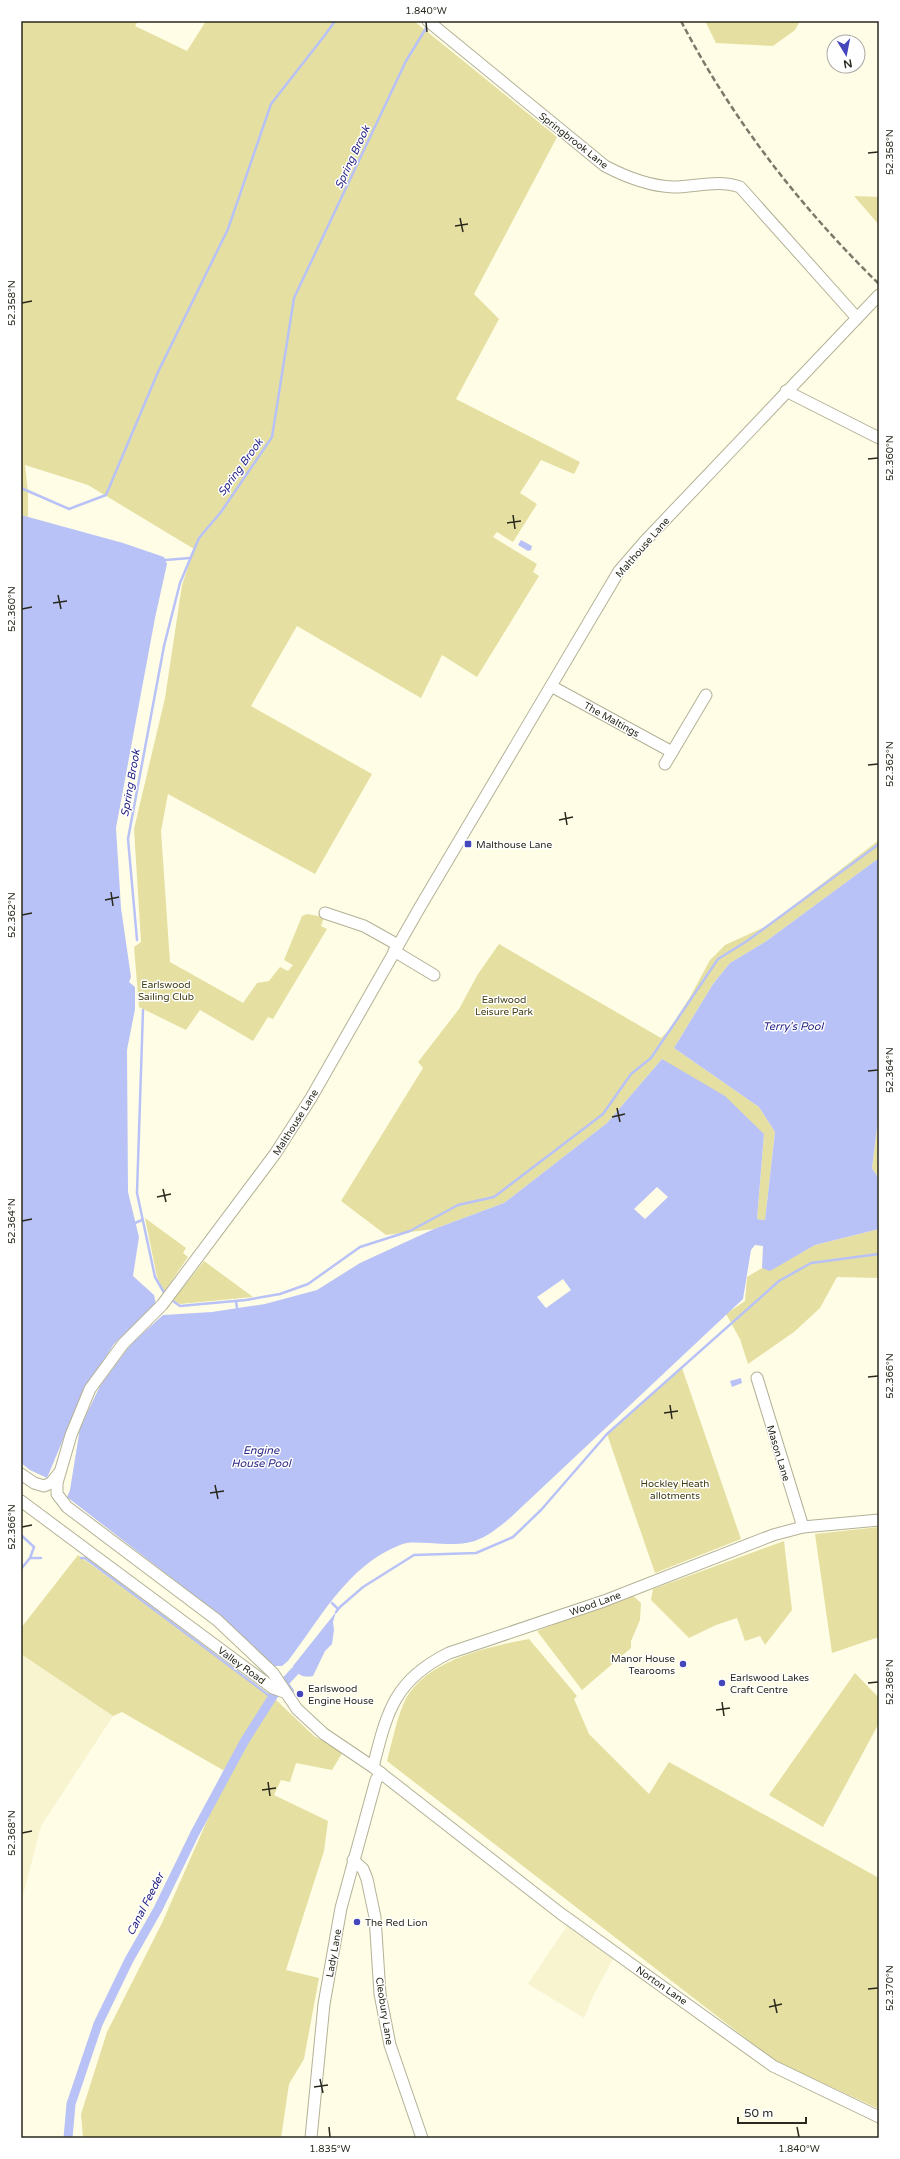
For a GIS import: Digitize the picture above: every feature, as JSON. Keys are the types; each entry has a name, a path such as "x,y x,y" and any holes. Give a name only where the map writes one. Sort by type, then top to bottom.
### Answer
{"street":[{"name":"Springbrook Lane","path":"428,21 605,166 628,178 649,184 672,187 728,183 740,187 857,318"},
{"name":"Malthouse Lane","path":"59,1472 73,1429 90,1389 123,1344 171,1294 275,1154 314,1091 396,948 619,571 638,548 879,295"},
{"path":"786,391 879,438"},
{"name":"The Maltings","path":"551,686 672,752"},
{"path":"665,764 706,696"},
{"path":"325,913 364,926 434,975"},
{"name":"Mason Lane","path":"757,1378 803,1527"},
{"path":"21,1474 34,1483 44,1486 51,1483 59,1472"},
{"path":"59,1472 57,1494 67,1507 217,1620 273,1674 284,1692"},
{"name":"Valley Road","path":"21,1500 273,1688 284,1692 297,1709 324,1734 377,1770 457,1834"},
{"name":"Wood Lane","path":"377,1770 386,1724 398,1693 415,1675 435,1660 480,1642 604,1601 773,1534 803,1527 879,1520"},
{"name":"Lady Lane","path":"311,2138 324,2004 341,1908 376,1780 377,1770"},
{"name":"Norton Lane","path":"457,1834 560,1913 773,2066 879,2116"},
{"name":"Cleobury Lane","path":"354,1860 363,1869 367,1879 375,1917 380,1994 390,2045 422,2138"}],"shaded area":[{"path":"21,1654 113,1716 41,1826 21,1903"},
{"path":"567,1926 613,1959 593,1996 584,2018 528,1984"}],"green space":[{"name":"Earlswood Sailing Club","path":"21,21 138,21 135,26 187,51 206,21 414,21 557,137 474,294 499,319 456,399 580,462 574,474 541,460 520,493 537,504 513,542 497,532 493,537 537,564 533,572 539,576 477,677 442,655 421,698 297,626 251,706 372,774 315,874 168,794 161,831 170,962 243,1003 257,983 269,981 280,967 288,971 293,965 284,960 302,916 307,914 324,917 321,926 327,929 273,1019 268,1017 253,1041 200,1010 186,1030 139,1007 134,947 141,942 134,829 165,698 182,585 194,549 88,485 25,465 28,492 28,517 21,515"},
{"path":"705,21 800,21 795,30 773,46 716,43"},
{"path":"854,196 879,197 879,225"},
{"name":"Earlwood Leisure Park","path":"879,840 879,858 765,942 730,963 713,984 674,1048 759,1107 775,1132 765,1220 757,1219 764,1134 662,1059 607,1123 504,1203 434,1229 386,1235 341,1201 423,1068 418,1062 459,1009 478,974 499,944 661,1038 669,1030 690,997 710,960 725,945 767,926"},
{"path":"879,1112 879,1179 872,1168"},
{"path":"145,1218 186,1248 183,1253 188,1257 164,1292 157,1277"},
{"path":"879,1229 879,1278 837,1277 820,1308 794,1332 748,1364 740,1339 726,1314 745,1301 747,1277 762,1268 770,1270 815,1245"},
{"path":"204,1261 253,1297 180,1304 173,1300"},
{"name":"Hockley Heath allotments","path":"682,1368 741,1539 655,1573 607,1434"},
{"path":"879,1527 879,1637 832,1653 815,1534"},
{"path":"784,1541 792,1610 765,1645 760,1636 745,1641 737,1618 716,1625 689,1638 651,1600 653,1589"},
{"path":"78,1555 272,1696 314,1736 343,1752 332,1770 296,1763 290,1782 281,1780 274,1795 328,1821 324,1851 286,1970 319,1978 304,2059 289,2084 281,2138 83,2138 81,2114 107,2032 162,1923 228,1773 122,1712 113,1716 21,1654 21,1628"},
{"path":"631,1594 641,1603 640,1620 631,1641 631,1648 582,1690 537,1631"},
{"path":"529,1639 577,1696 574,1699 589,1734 649,1794 669,1762 879,1878 879,2109 775,2061 387,1761 396,1725 403,1705 412,1690 424,1677 457,1658 494,1646"},
{"path":"855,1673 879,1698 879,1723 823,1827 769,1795"}],"water":[{"path":"21,515 123,543 164,557 167,564 155,618 116,828 121,908 131,977 129,982 135,987 135,1009 127,1050 128,1192 139,1237 133,1276 154,1295 156,1304 114,1344 82,1394 47,1478 30,1470 21,1463"},
{"path":"521,540 532,546 531,550 528,551 518,545"},
{"name":"Engine House Pool","path":"879,858 879,1112 872,1168 879,1179 879,1229 815,1245 770,1271 762,1268 763,1246 755,1245 751,1250 743,1299 510,1518 482,1538 473,1541 455,1544 407,1543 382,1554 350,1579 336,1595 288,1661 282,1666 273,1666 226,1620 67,1497 70,1490 80,1428 100,1386 131,1344 163,1315 212,1312 265,1304 317,1290 360,1263 434,1229 504,1203 607,1123 662,1059 725,1096 764,1134 757,1219 765,1220 775,1132 759,1107 674,1048 713,984 730,963 765,942","holes":["657,1187 668,1197 645,1219 634,1209","563,1279 571,1290 546,1308 537,1297"]},
{"path":"741,1378 742,1383 732,1387 730,1381"},
{"path":"336,1612 333,1622 334,1630 332,1644 325,1651 313,1676 306,1677 296,1672 293,1666"}],"waterway":[{"path":"21,488 69,509 106,495 158,372 228,229 271,104 335,21"},
{"name":"Spring Brook","path":"137,940 128,839 164,646 180,583 199,538 221,512 272,437 294,298 406,61 428,25"},
{"path":"165,560 190,558"},
{"path":"170,1299 180,1306 246,1300 280,1294 308,1284 360,1247 410,1231 458,1205 494,1197 603,1114 631,1074 651,1058 718,959 747,941 879,844"},
{"path":"143,1010 137,1193 155,1277 166,1296"},
{"path":"135,1223 142,1220"},
{"path":"336,1612 363,1587 414,1555 476,1553 513,1537 541,1510 607,1434 779,1281 811,1263 879,1254"},
{"path":"236,1301 237,1308"},
{"name":"Spring Brook","path":"21,1535 34,1547 30,1558 21,1569"},
{"path":"30,1558 41,1558"},
{"path":"81,1558 85,1558 271,1697"},
{"path":"332,1603 338,1609"},
{"name":"Canal Feeder","path":"284,1683 295,1671"},
{"path":"286,1681 293,1691"},
{"name":"Canal Feeder","path":"68,2138 71,2104 98,2024 129,1960 158,1909 195,1833 244,1742 275,1693"}],"railway":[{"path":"681,21 722,93 745,127 795,193 850,255 879,284"}],"place":[{"name":"Malthouse Lane","path":"468,844"},
{"name":"Manor House Tearooms","path":"683,1664"},
{"name":"Earlswood Lakes Craft Centre","path":"722,1683"},
{"name":"Earlswood Engine House","path":"300,1694"},
{"name":"The Red Lion","path":"357,1922"}],"water label":[{"name":"Terry's Pool","path":"793,1026"}]}
